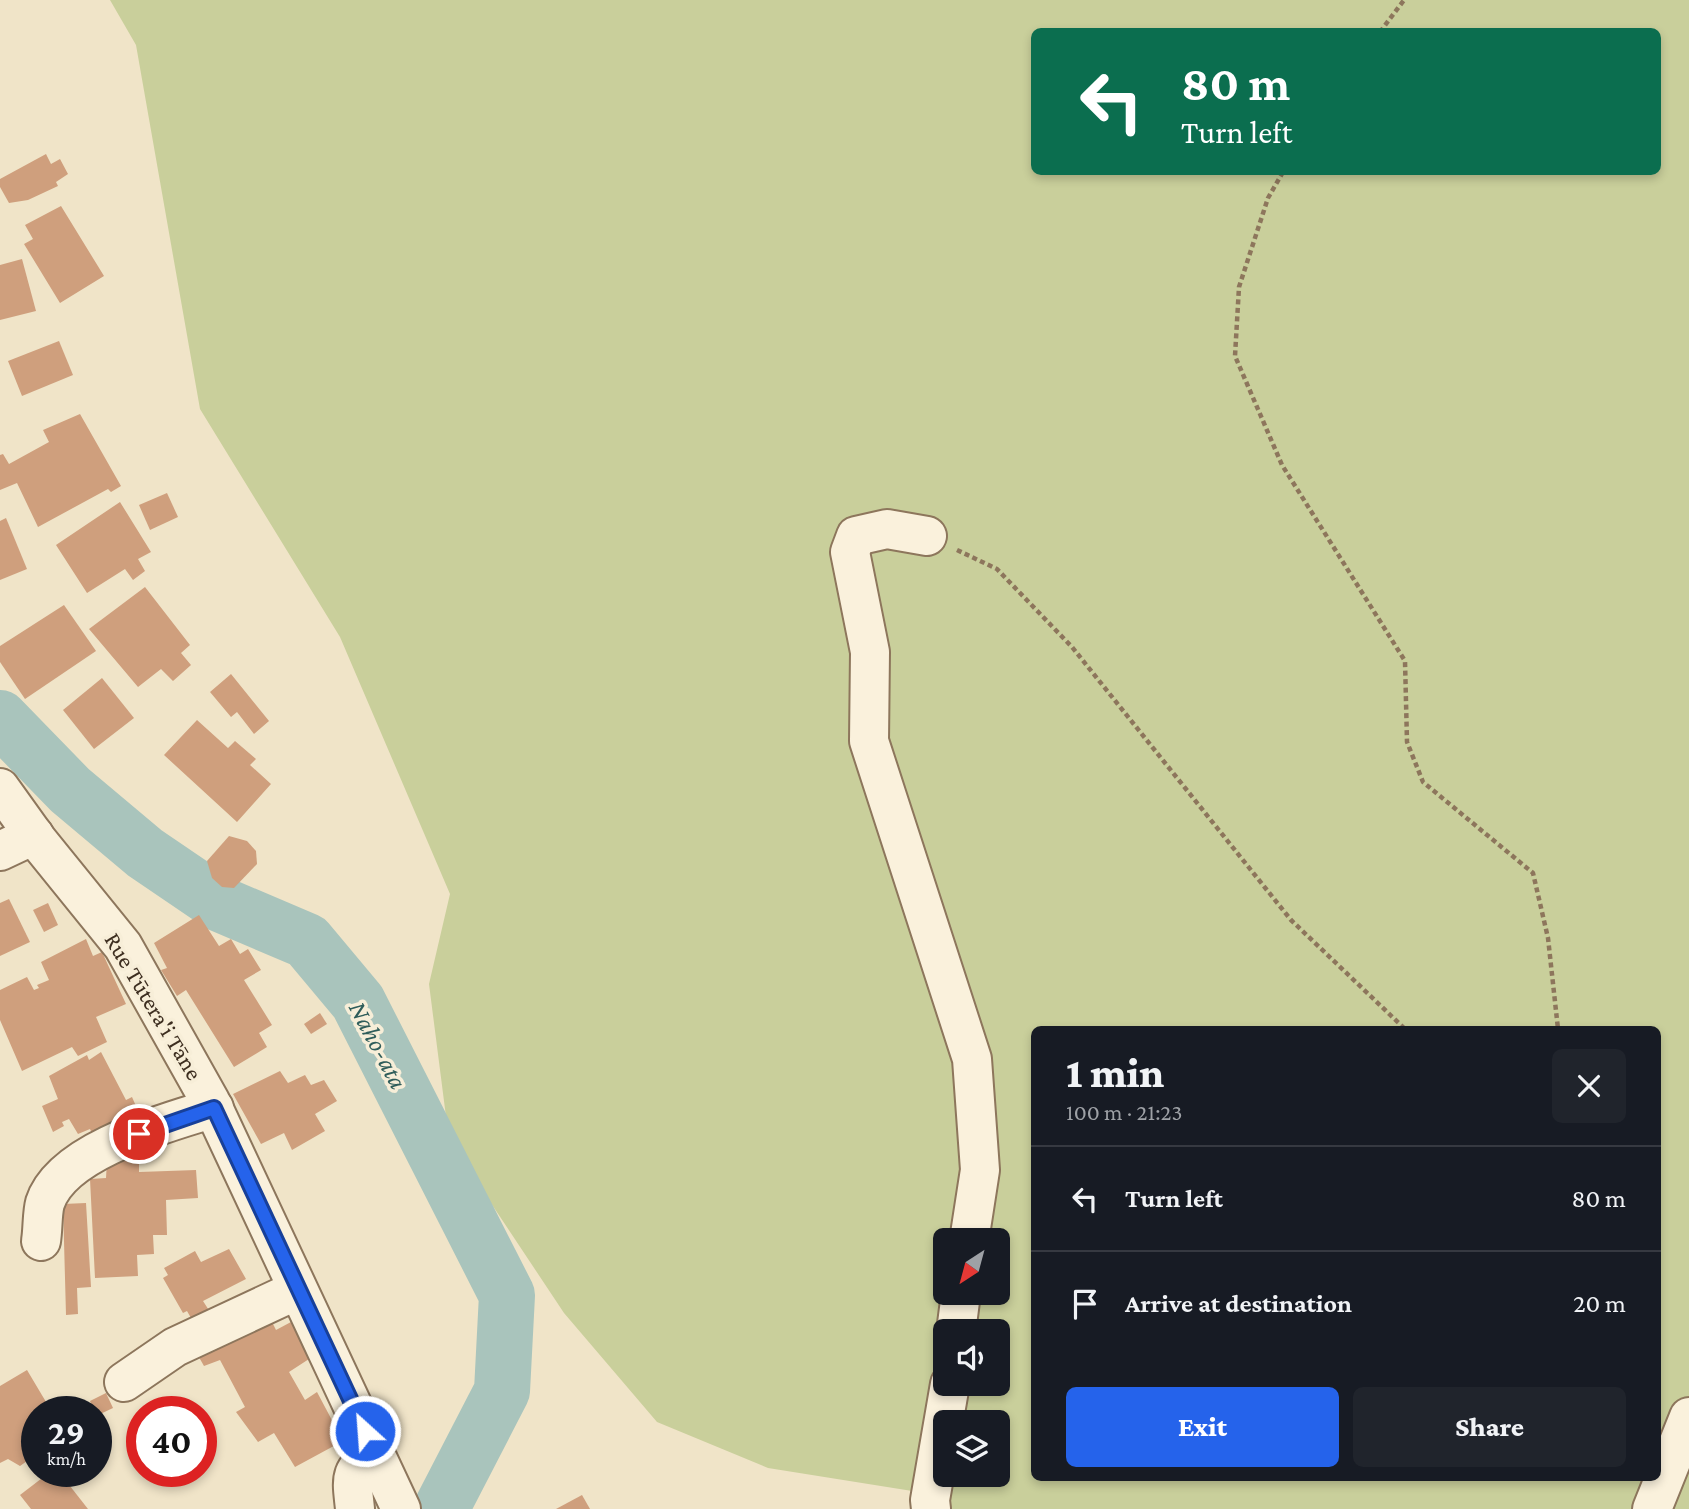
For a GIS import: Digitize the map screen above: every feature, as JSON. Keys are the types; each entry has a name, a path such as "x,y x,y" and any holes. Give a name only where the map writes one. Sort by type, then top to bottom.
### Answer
{"street":[{"path":"928,536 887,529 856,536 850,552 870,652 869,741 972,1059 980,1170 971,1228"},
{"name":"Rue Tūtera'i Tāne","path":"0,788 123,946 214,1108 400,1507"},
{"path":"0,851 34,835"},
{"path":"41,1241 46,1202 61,1178 92,1154 162,1124 214,1108"},
{"path":"124,1381 175,1347 297,1290"},
{"path":"932,1509 930,1500 948,1396"},
{"path":"1652,1509 1689,1417"},
{"path":"355,1509 352,1478 358,1464 375,1453"}],"path":[{"path":"1383,28 1404,0"},
{"path":"1281,175 1268,198 1238,287 1235,356 1282,465 1405,660 1407,743 1423,782 1533,873 1548,939 1558,1026"},
{"path":"928,536 997,569 1072,647 1291,920 1402,1026"}],"green space":[{"path":"110,0 1689,0 1689,1509 940,1509 931,1494 768,1468 657,1422 564,1313 449,1140 429,984 450,894 340,637 200,409 136,45"}],"building":[{"path":"46,154 51,164 60,159 68,174 56,182 58,186 28,200 9,203 0,187 0,179"},
{"path":"61,206 104,276 60,303 24,244 33,239 25,225"},
{"path":"22,259 36,311 0,320 0,265"},
{"path":"59,341 73,375 22,396 8,361"},
{"path":"80,414 121,486 111,492 108,489 38,527 17,483 0,490 0,455 3,454 9,464 49,442 43,430"},
{"path":"167,493 178,517 150,530 139,505"},
{"path":"120,502 151,552 138,559 145,571 133,580 125,569 87,593 56,545"},
{"path":"6,518 27,569 0,580 0,521"},
{"path":"145,587 190,645 181,653 191,665 173,681 161,669 138,687 89,629"},
{"path":"64,605 96,651 25,699 0,662 0,646"},
{"path":"231,674 269,721 254,734 237,712 231,717 210,692"},
{"path":"102,678 134,718 94,749 63,710"},
{"path":"197,720 228,748 235,741 256,759 250,765 271,784 237,822 164,755"},
{"path":"229,836 247,841 256,851 257,864 234,888 222,887 212,878 207,861"},
{"path":"9,899 30,942 0,956 0,903"},
{"path":"48,903 58,925 44,932 33,910"},
{"path":"199,915 219,946 231,939 240,954 248,949 261,970 244,980 272,1025 259,1033 267,1047 234,1067 186,990 177,996 161,970 167,968 154,943"},
{"path":"86,939 93,956 102,952 126,1004 96,1017 107,1042 78,1056 72,1047 22,1071 0,1020 0,990 27,977 34,990 39,988 37,985 49,980 41,962"},
{"path":"320,1013 327,1024 311,1034 304,1024"},
{"path":"101,1052 126,1100 132,1097 139,1113 95,1140 90,1129 78,1134 69,1119 62,1122 64,1126 53,1132 42,1106 58,1099 49,1076 87,1055 89,1060"},
{"path":"280,1071 288,1083 305,1075 311,1085 324,1080 337,1101 315,1114 325,1131 292,1150 284,1133 261,1144 233,1094"},
{"path":"139,1159 139,1172 196,1170 198,1198 166,1200 167,1235 153,1235 154,1254 137,1255 138,1276 95,1278 90,1179 106,1178 107,1161"},
{"path":"86,1203 91,1287 77,1288 78,1314 66,1315 63,1204"},
{"path":"229,1249 246,1279 203,1301 212,1315 195,1325 187,1311 183,1313 163,1278 168,1275 164,1268 195,1251 201,1262"},
{"path":"268,1314 276,1330 291,1322 309,1359 289,1372 305,1400 317,1392 343,1441 295,1467 274,1433 258,1442 236,1412 245,1407 220,1360 204,1366 196,1352"},
{"path":"27,1370 42,1396 21,1396 20,1466 8,1459 0,1463 0,1386"},
{"path":"30,1487 71,1487 88,1509 31,1509 20,1495"},
{"path":"582,1495 590,1509 556,1509"}],"waterway":[{"name":"Naho-ata","path":"0,718 70,790 145,853 220,904 307,941 358,1002 507,1295 502,1391 441,1509"}],"route":[{"path":"139,1134 214,1108 365,1431"}]}
